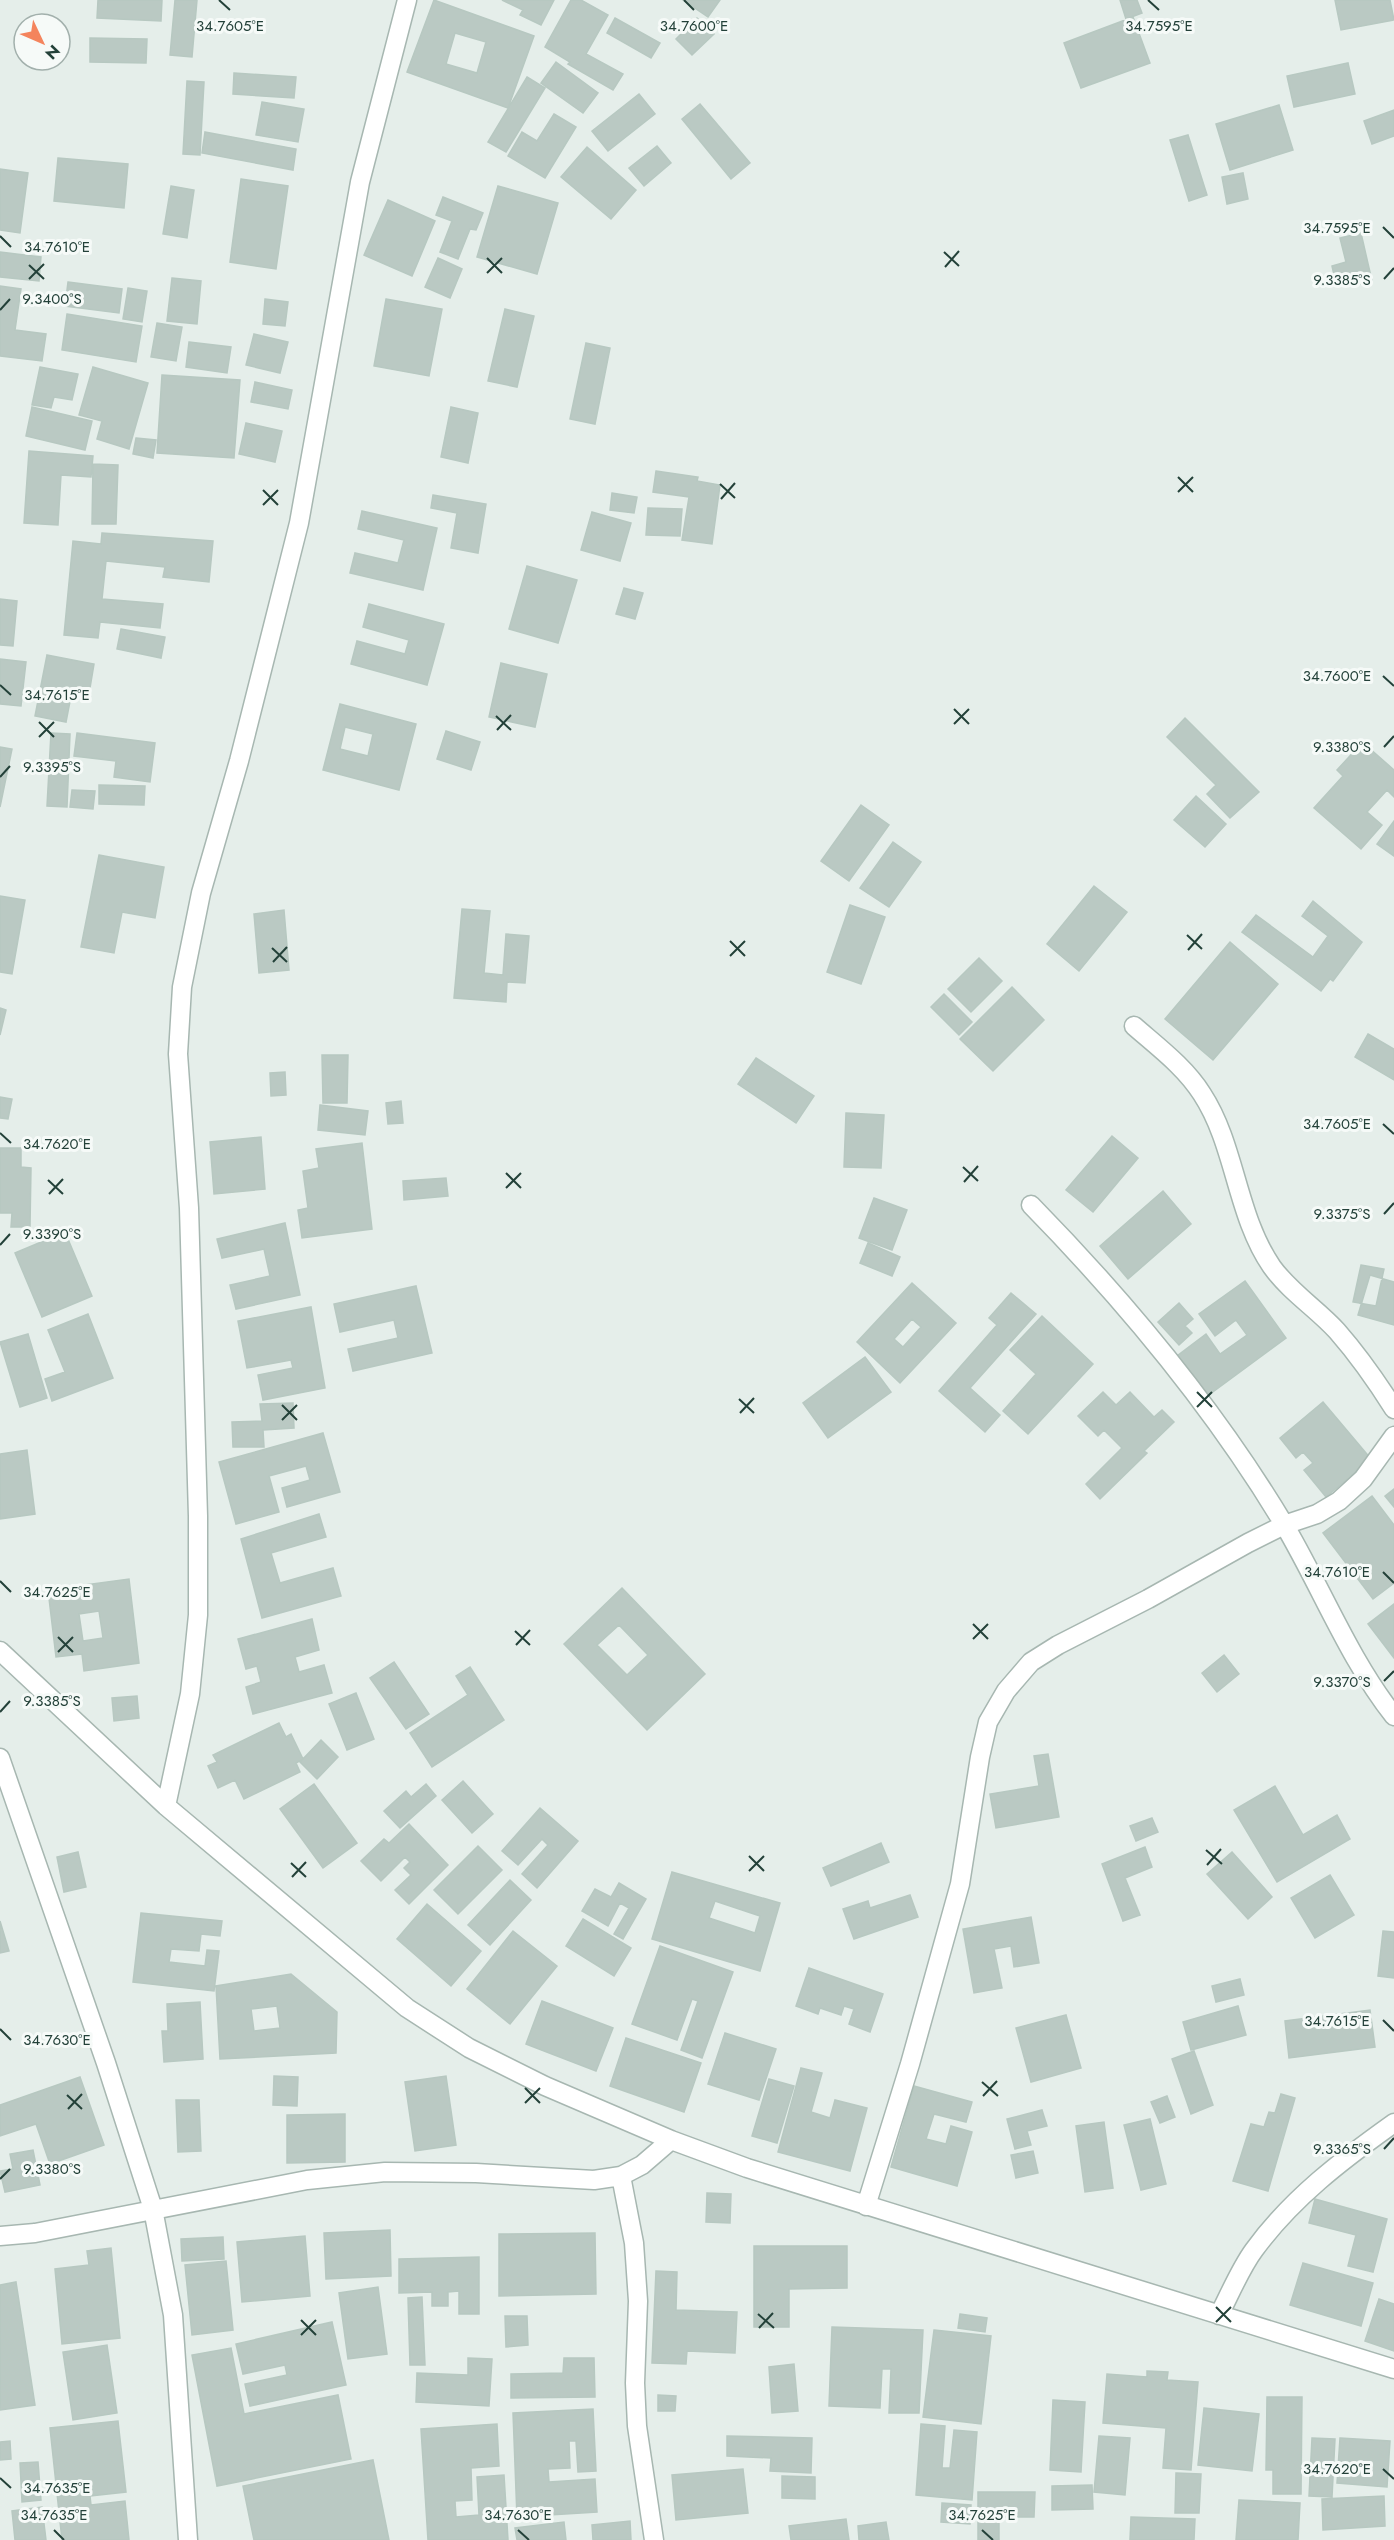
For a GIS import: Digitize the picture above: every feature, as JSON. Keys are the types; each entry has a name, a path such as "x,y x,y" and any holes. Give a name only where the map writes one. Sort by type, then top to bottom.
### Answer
{"street":[{"path":"166,1806 190,1694 198,1615 198,1516 189,1208 178,1054 182,987 201,893 239,760 299,523 360,182 407,0"},
{"path":"1134,1026 1190,1077 1203,1095 1217,1123 1258,1244 1272,1267 1286,1284 1338,1332 1394,1409"},
{"path":"1031,1205 1096,1272 1164,1354 1230,1442 1284,1525 1364,1674 1394,1716"},
{"path":"866,2206 919,2031 957,1894 988,1722 1006,1691 1031,1662 1058,1645 1284,1525 1317,1514 1339,1502 1363,1479 1394,1436"},
{"path":"0,1651 166,1806 407,2008 469,2048 536,2081 671,2140 747,2168 1394,2369"},
{"path":"0,1758 106,2063 153,2209 173,2316 188,2540"},
{"path":"1219,2315 1252,2252 1288,2208 1339,2162 1394,2123"},
{"path":"0,2235 35,2233 307,2180 385,2172 476,2173 594,2180 621,2176 642,2165 671,2140"},
{"path":"621,2176 634,2243 638,2301 635,2383 637,2426 654,2540"}],"building":[{"path":"98,0 162,0 161,21 97,18"},
{"path":"175,0 197,0 192,57 170,55"},
{"path":"434,0 534,36 508,108 407,72","holes":["455,33 486,42 477,73 446,64"]},
{"path":"502,0 554,0 541,25 520,15 523,10"},
{"path":"571,0 581,0 608,15 586,54 623,74 613,90 568,64 570,62 545,47"},
{"path":"683,0 720,0 708,17"},
{"path":"1120,0 1137,0 1142,13 1126,19"},
{"path":"1335,0 1390,0 1394,20 1341,30"},
{"path":"1133,17 1150,63 1081,88 1064,43"},
{"path":"615,18 660,43 651,58 607,33"},
{"path":"697,18 714,34 692,55 676,39"},
{"path":"90,38 147,39 146,63 90,62"},
{"path":"556,62 598,93 583,113 541,83"},
{"path":"1348,63 1355,94 1294,107 1287,76"},
{"path":"234,73 296,77 294,98 233,94"},
{"path":"527,77 545,88 506,152 488,142"},
{"path":"187,81 204,82 200,155 183,154"},
{"path":"639,94 655,114 608,151 592,131"},
{"path":"262,102 304,109 298,142 256,135"},
{"path":"700,104 750,163 731,179 682,119"},
{"path":"1279,105 1293,150 1230,170 1216,124"},
{"path":"1394,110 1394,136 1372,144 1364,121"},
{"path":"554,114 576,127 545,178 508,156 522,132 537,141"},
{"path":"205,132 296,149 293,170 202,153"},
{"path":"1188,135 1207,195 1189,201 1170,140"},
{"path":"657,146 671,163 644,186 629,168"},
{"path":"587,147 636,190 611,219 561,177"},
{"path":"58,158 128,164 124,208 54,201"},
{"path":"0,169 28,173 20,233 0,230"},
{"path":"1243,173 1248,199 1227,204 1222,177"},
{"path":"241,179 288,186 276,269 230,262"},
{"path":"171,186 194,190 187,238 163,234"},
{"path":"498,186 558,203 537,274 477,257"},
{"path":"443,197 483,213 476,230 470,229 458,259 440,252 452,221 436,215"},
{"path":"388,200 435,221 412,276 364,255"},
{"path":"1361,233 1372,281 1352,286 1350,280 1336,284 1332,266 1346,262 1340,238"},
{"path":"0,252 41,257 39,281 0,277"},
{"path":"438,258 462,269 450,298 425,287"},
{"path":"172,278 201,281 197,324 167,321"},
{"path":"68,282 122,289 119,313 65,306"},
{"path":"0,286 21,289 15,330 46,334 42,361 0,356"},
{"path":"128,288 147,291 142,322 123,319"},
{"path":"265,299 288,302 285,326 263,324"},
{"path":"386,299 442,309 429,376 374,366"},
{"path":"505,309 534,316 517,387 488,381"},
{"path":"67,314 142,326 136,362 62,350"},
{"path":"157,323 182,327 176,361 151,357"},
{"path":"254,334 288,342 280,373 246,365"},
{"path":"189,342 231,347 227,373 186,367"},
{"path":"586,343 610,348 595,424 570,419"},
{"path":"40,367 78,374 72,400 54,397 51,408 32,405"},
{"path":"93,367 148,383 129,449 97,439 102,421 79,415"},
{"path":"162,375 240,380 234,458 157,453"},
{"path":"255,382 292,390 288,409 251,402"},
{"path":"32,407 92,421 85,450 26,436"},
{"path":"451,407 478,413 468,463 441,457"},
{"path":"246,423 282,431 275,462 239,454"},
{"path":"136,438 156,440 153,458 133,454"},
{"path":"29,451 93,456 91,477 61,475 58,525 24,523"},
{"path":"93,464 118,465 116,524 92,524"},
{"path":"656,471 698,477 697,481 720,485 712,544 682,540 689,497 653,492"},
{"path":"612,493 637,497 634,513 610,510"},
{"path":"433,495 486,504 478,553 451,548 457,513 431,508"},
{"path":"648,508 682,509 680,536 646,535"},
{"path":"362,511 437,528 423,590 350,573 355,553 398,563 404,540 358,529"},
{"path":"592,512 631,523 620,561 581,550"},
{"path":"102,533 213,541 209,582 163,577 165,567 106,561 102,599 163,604 160,628 100,622 98,638 64,635 73,541 101,544"},
{"path":"527,566 577,580 558,643 509,629"},
{"path":"624,588 643,593 635,619 616,614"},
{"path":"0,599 17,601 13,646 0,645"},
{"path":"369,604 444,624 427,685 351,664 357,641 405,654 409,640 363,627"},
{"path":"121,629 165,637 161,658 117,649"},
{"path":"47,655 94,664 89,694 72,691 66,722 35,716"},
{"path":"0,659 26,662 21,706 0,704"},
{"path":"501,663 547,674 535,727 489,717"},
{"path":"340,704 416,724 399,790 323,770","holes":["345,727 373,734 368,756 340,749"]},
{"path":"1185,718 1259,792 1230,818 1207,794 1216,785 1167,737"},
{"path":"446,731 480,742 471,770 437,759"},
{"path":"51,733 70,734 67,807 47,806"},
{"path":"77,733 155,743 150,782 114,777 116,761 74,756"},
{"path":"1359,746 1365,751 1368,747 1394,770 1394,797 1387,790 1367,812 1382,825 1361,849 1314,808 1343,776 1337,770"},
{"path":"0,747 12,749 0,807"},
{"path":"99,785 145,786 144,805 99,804"},
{"path":"72,790 95,791 93,809 70,807"},
{"path":"1196,796 1226,824 1205,847 1174,820"},
{"path":"861,805 889,825 849,881 821,861"},
{"path":"1394,821 1394,856 1377,844"},
{"path":"893,842 921,862 889,907 860,888"},
{"path":"99,855 164,867 155,918 122,912 114,953 81,947"},
{"path":"1094,886 1127,912 1079,971 1047,944"},
{"path":"0,896 25,900 12,974 0,972"},
{"path":"1313,901 1362,942 1333,981 1330,979 1321,991 1242,932 1256,915 1313,957 1328,936 1302,916"},
{"path":"850,905 885,917 861,984 827,972"},
{"path":"462,909 490,911 484,973 503,975 506,934 529,936 525,983 507,982 506,1002 454,998"},
{"path":"284,910 289,970 259,973 254,914"},
{"path":"1230,942 1278,984 1213,1060 1165,1019"},
{"path":"979,958 1002,981 971,1012 948,989"},
{"path":"1012,987 1044,1020 993,1071 960,1039"},
{"path":"944,994 972,1022 959,1035 931,1007"},
{"path":"0,1008 6,1010 0,1035"},
{"path":"1368,1034 1394,1049 1394,1080 1355,1057"},
{"path":"322,1055 348,1055 347,1103 323,1103"},
{"path":"756,1058 814,1096 796,1123 738,1084"},
{"path":"285,1072 286,1095 271,1096 270,1073"},
{"path":"0,1097 12,1099 8,1119 0,1118"},
{"path":"401,1101 403,1123 388,1124 386,1103"},
{"path":"320,1105 368,1111 365,1135 318,1130"},
{"path":"846,1113 884,1115 881,1168 844,1167"},
{"path":"1112,1136 1138,1158 1093,1212 1066,1190"},
{"path":"261,1137 265,1189 214,1194 210,1142"},
{"path":"362,1143 372,1229 302,1238 298,1210 308,1208 303,1171 319,1168 316,1149"},
{"path":"0,1148 21,1148 21,1167 31,1168 30,1227 11,1227 12,1213 0,1213"},
{"path":"446,1178 448,1196 404,1200 403,1181"},
{"path":"1163,1191 1191,1224 1128,1279 1100,1246"},
{"path":"874,1198 907,1210 892,1250 859,1238"},
{"path":"285,1223 300,1295 236,1309 230,1285 270,1276 264,1249 222,1258 217,1239"},
{"path":"65,1232 92,1296 42,1317 15,1253"},
{"path":"868,1243 900,1257 892,1276 860,1263"},
{"path":"1361,1265 1384,1269 1376,1306 1353,1302"},
{"path":"1370,1275 1394,1282 1394,1325 1358,1315"},
{"path":"1245,1281 1286,1338 1206,1397 1177,1356 1206,1334 1220,1354 1247,1335 1236,1320 1215,1336 1199,1314"},
{"path":"912,1283 956,1323 900,1383 857,1342","holes":["912,1319 921,1327 903,1347 894,1339"]},
{"path":"416,1286 432,1353 353,1371 348,1349 398,1338 394,1320 340,1332 334,1304"},
{"path":"1011,1293 1036,1314 970,1388 1000,1415 985,1432 939,1391 997,1325 989,1318"},
{"path":"1179,1303 1193,1319 1185,1326 1192,1333 1179,1345 1158,1322"},
{"path":"311,1307 325,1388 263,1400 258,1375 293,1368 291,1360 247,1368 238,1321"},
{"path":"88,1314 113,1378 52,1401 45,1379 65,1372 48,1330"},
{"path":"1042,1316 1093,1364 1028,1434 1003,1411 1036,1374 1010,1350"},
{"path":"28,1334 47,1398 20,1407 0,1342"},
{"path":"865,1357 891,1392 828,1438 803,1403"},
{"path":"1103,1392 1116,1405 1130,1392 1154,1417 1162,1410 1174,1422 1144,1451 1147,1453 1100,1499 1086,1484 1122,1448 1104,1430 1098,1436 1078,1416"},
{"path":"1323,1402 1371,1459 1326,1497 1304,1470 1313,1463 1303,1452 1296,1458 1280,1438"},
{"path":"293,1403 294,1428 263,1430 264,1447 233,1447 232,1422 262,1421 260,1404"},
{"path":"323,1433 340,1492 287,1507 282,1488 310,1480 306,1466 269,1476 279,1512 236,1524 219,1462"},
{"path":"27,1450 35,1514 0,1519 0,1454"},
{"path":"1394,1489 1394,1507 1385,1496"},
{"path":"1372,1496 1394,1525 1394,1583 1373,1599 1323,1533"},
{"path":"319,1514 326,1537 271,1553 280,1583 333,1568 341,1596 262,1618 241,1539"},
{"path":"129,1579 139,1663 84,1671 82,1654 56,1657 48,1590","holes":["99,1611 103,1638 83,1641 79,1614"]},
{"path":"622,1588 705,1674 647,1730 564,1644","holes":["619,1625 648,1655 627,1675 597,1645"]},
{"path":"1394,1604 1394,1658 1368,1624"},
{"path":"312,1619 319,1650 295,1657 299,1672 324,1665 332,1693 253,1714 246,1687 261,1682 257,1666 246,1669 238,1639"},
{"path":"1224,1655 1239,1674 1217,1692 1202,1673"},
{"path":"394,1662 429,1714 406,1729 370,1678"},
{"path":"470,1667 504,1720 432,1767 410,1733 468,1695 456,1676"},
{"path":"356,1693 374,1739 347,1750 329,1704"},
{"path":"137,1696 139,1718 114,1721 112,1698"},
{"path":"279,1723 286,1737 291,1734 303,1759 296,1763 300,1772 244,1799 235,1780 218,1788 208,1766 217,1762 213,1755"},
{"path":"321,1740 338,1757 317,1779 300,1762"},
{"path":"1048,1754 1059,1817 996,1828 990,1794 1039,1786 1034,1756"},
{"path":"463,1781 493,1814 472,1833 442,1800"},
{"path":"314,1784 357,1843 323,1868 280,1809"},
{"path":"426,1784 436,1796 400,1828 384,1811 406,1791 411,1797"},
{"path":"1275,1786 1303,1835 1337,1815 1350,1839 1277,1882 1234,1810"},
{"path":"540,1808 578,1841 537,1888 522,1874 548,1845 542,1839 518,1865 502,1851"},
{"path":"1152,1818 1158,1832 1136,1841 1130,1826"},
{"path":"409,1824 448,1865 409,1904 395,1890 411,1875 404,1868 410,1862 405,1857 381,1881 361,1861 384,1839 389,1843"},
{"path":"881,1843 889,1862 831,1886 823,1868"},
{"path":"478,1846 502,1870 458,1914 434,1890"},
{"path":"1145,1847 1152,1867 1125,1878 1140,1915 1123,1921 1102,1864"},
{"path":"78,1852 86,1887 64,1892 57,1857"},
{"path":"1232,1852 1272,1897 1248,1919 1207,1874"},
{"path":"672,1872 780,1903 760,1971 652,1939","holes":["715,1901 760,1916 755,1933 709,1918"]},
{"path":"1330,1875 1354,1915 1315,1938 1291,1898"},
{"path":"510,1880 531,1900 490,1945 468,1925"},
{"path":"619,1883 646,1899 623,1939 614,1934 629,1908 620,1903 608,1926 582,1911 595,1889 611,1897"},
{"path":"910,1895 918,1917 854,1939 843,1909 868,1901 870,1908"},
{"path":"427,1904 481,1951 451,1986 397,1939"},
{"path":"141,1913 222,1921 220,1936 201,1934 199,1951 171,1949 169,1962 205,1966 207,1950 219,1951 214,1991 133,1982"},
{"path":"1031,1917 1039,1963 1014,1967 1011,1946 994,1949 1002,1988 974,1993 963,1929"},
{"path":"583,1919 631,1948 614,1976 566,1946"},
{"path":"0,1921 9,1951 0,1953"},
{"path":"513,1931 557,1966 510,2024 467,1989"},
{"path":"1383,1931 1394,1932 1394,1978 1378,1976"},
{"path":"660,1946 733,1972 702,2058 681,2050 698,2001 692,1999 677,2040 632,2024"},
{"path":"809,1968 883,1994 870,2032 849,2024 854,2009 844,2006 841,2015 820,2008 818,2014 796,2006"},
{"path":"291,1974 337,2012 336,2053 220,2059 216,1986","holes":["277,2006 280,2028 254,2031 251,2009"]},
{"path":"1240,1979 1244,1995 1216,2002 1212,1986"},
{"path":"542,2001 613,2028 596,2071 526,2044"},
{"path":"200,2002 203,2059 164,2062 162,2031 168,2031 167,2004"},
{"path":"1238,2006 1246,2035 1191,2050 1183,2022"},
{"path":"1370,2010 1375,2047 1289,2058 1285,2021"},
{"path":"1066,2015 1081,2068 1031,2082 1016,2028"},
{"path":"725,2033 776,2049 759,2100 708,2084"},
{"path":"626,2038 701,2063 684,2112 610,2086"},
{"path":"1194,2051 1213,2105 1191,2114 1172,2059"},
{"path":"801,2068 822,2073 811,2112 830,2118 835,2100 867,2108 850,2171 778,2152"},
{"path":"274,2076 298,2077 297,2106 273,2105"},
{"path":"446,2076 456,2145 415,2151 405,2082"},
{"path":"80,2077 104,2145 50,2164 36,2124 0,2136 0,2105"},
{"path":"769,2079 794,2086 777,2143 752,2136"},
{"path":"914,2086 972,2102 966,2122 934,2114 926,2139 946,2144 951,2126 972,2132 957,2186 891,2167"},
{"path":"1281,2094 1295,2098 1268,2191 1233,2181 1251,2124 1264,2127 1269,2112 1275,2113"},
{"path":"1167,2096 1175,2117 1160,2123 1151,2102"},
{"path":"176,2100 199,2100 201,2151 178,2152"},
{"path":"1042,2110 1047,2126 1027,2131 1031,2145 1015,2149 1007,2119"},
{"path":"345,2114 345,2162 287,2163 287,2115"},
{"path":"1150,2119 1166,2184 1141,2190 1124,2125"},
{"path":"1104,2122 1113,2188 1085,2192 1076,2126"},
{"path":"33,2150 40,2185 5,2192 0,2171 13,2169 10,2154"},
{"path":"1033,2151 1038,2173 1016,2178 1011,2155"},
{"path":"707,2193 731,2194 730,2223 706,2222"},
{"path":"1315,2199 1387,2219 1373,2272 1348,2266 1356,2235 1309,2223"},
{"path":"390,2230 391,2276 326,2279 324,2233"},
{"path":"595,2233 596,2294 499,2296 499,2234"},
{"path":"305,2236 310,2296 242,2302 237,2242"},
{"path":"223,2237 224,2259 182,2261 181,2239"},
{"path":"754,2246 847,2246 847,2288 789,2289 789,2327 754,2327"},
{"path":"111,2248 120,2338 62,2344 55,2269 89,2265 87,2251"},
{"path":"479,2257 479,2314 459,2314 459,2291 448,2292 448,2306 432,2306 432,2292 399,2293 399,2259"},
{"path":"226,2261 233,2330 192,2335 185,2265"},
{"path":"1303,2263 1373,2283 1361,2326 1290,2305"},
{"path":"656,2271 677,2272 676,2310 737,2312 735,2353 687,2351 686,2364 652,2363"},
{"path":"16,2282 35,2405 0,2410 0,2285"},
{"path":"378,2287 387,2354 348,2359 339,2293"},
{"path":"422,2297 425,2365 410,2365 408,2298"},
{"path":"1379,2299 1394,2304 1394,2351 1365,2341"},
{"path":"960,2314 987,2318 985,2332 958,2328"},
{"path":"505,2316 527,2316 528,2345 506,2347"},
{"path":"332,2322 346,2385 250,2406 245,2384 287,2375 285,2365 243,2374 236,2344"},
{"path":"832,2327 923,2330 919,2413 889,2413 891,2369 882,2369 880,2408 829,2406"},
{"path":"934,2330 991,2336 981,2424 923,2417"},
{"path":"107,2345 117,2413 73,2420 63,2352"},
{"path":"231,2348 244,2414 338,2395 351,2459 217,2486 192,2355"},
{"path":"468,2358 492,2359 489,2406 416,2402 417,2373 468,2375"},
{"path":"564,2358 594,2358 595,2397 511,2398 511,2374 563,2373"},
{"path":"794,2364 798,2411 772,2413 769,2367"},
{"path":"1147,2371 1168,2372 1167,2380 1198,2382 1191,2470 1163,2468 1166,2428 1103,2423 1107,2374 1147,2377"},
{"path":"658,2395 676,2396 675,2411 658,2411"},
{"path":"1267,2397 1302,2397 1301,2494 1273,2494 1273,2470 1266,2470"},
{"path":"1053,2400 1085,2402 1081,2472 1050,2470"},
{"path":"1204,2408 1259,2414 1252,2471 1198,2465"},
{"path":"593,2409 596,2471 578,2472 576,2441 569,2441 570,2468 548,2469 549,2482 595,2479 597,2512 517,2517 513,2413"},
{"path":"118,2421 126,2492 90,2496 91,2505 125,2501 129,2540 62,2540 50,2428"},
{"path":"497,2424 499,2466 471,2468 472,2500 455,2501 456,2517 479,2515 477,2477 504,2475 508,2540 428,2540 421,2429"},
{"path":"921,2424 945,2426 942,2468 950,2468 954,2430 977,2432 972,2500 916,2495"},
{"path":"727,2436 812,2438 811,2473 770,2471 771,2458 727,2456"},
{"path":"1099,2436 1130,2438 1125,2495 1094,2492"},
{"path":"1312,2438 1335,2439 1332,2497 1309,2496"},
{"path":"1340,2438 1390,2441 1387,2487 1337,2483"},
{"path":"10,2441 11,2459 0,2460 0,2442"},
{"path":"373,2460 389,2540 254,2540 243,2486"},
{"path":"38,2462 41,2500 22,2502 20,2463"},
{"path":"743,2469 748,2513 676,2520 672,2475"},
{"path":"1176,2473 1201,2474 1199,2513 1175,2513"},
{"path":"782,2476 815,2477 815,2499 782,2498"},
{"path":"1092,2485 1093,2509 1052,2510 1052,2486"},
{"path":"978,2492 1035,2492 1034,2517 999,2517 999,2540 978,2540"},
{"path":"1384,2496 1385,2526 1323,2530 1322,2499"},
{"path":"1239,2500 1300,2503 1298,2540 1236,2540"},
{"path":"942,2503 971,2505 970,2524 941,2522"},
{"path":"42,2507 46,2540 15,2540 12,2511"},
{"path":"1131,2517 1195,2519 1194,2540 1130,2540"},
{"path":"846,2519 849,2540 791,2540 789,2526"},
{"path":"630,2521 631,2540 593,2540 592,2525"},
{"path":"564,2522 566,2540 517,2540 515,2528"},
{"path":"886,2522 889,2540 859,2540 858,2526"}]}
